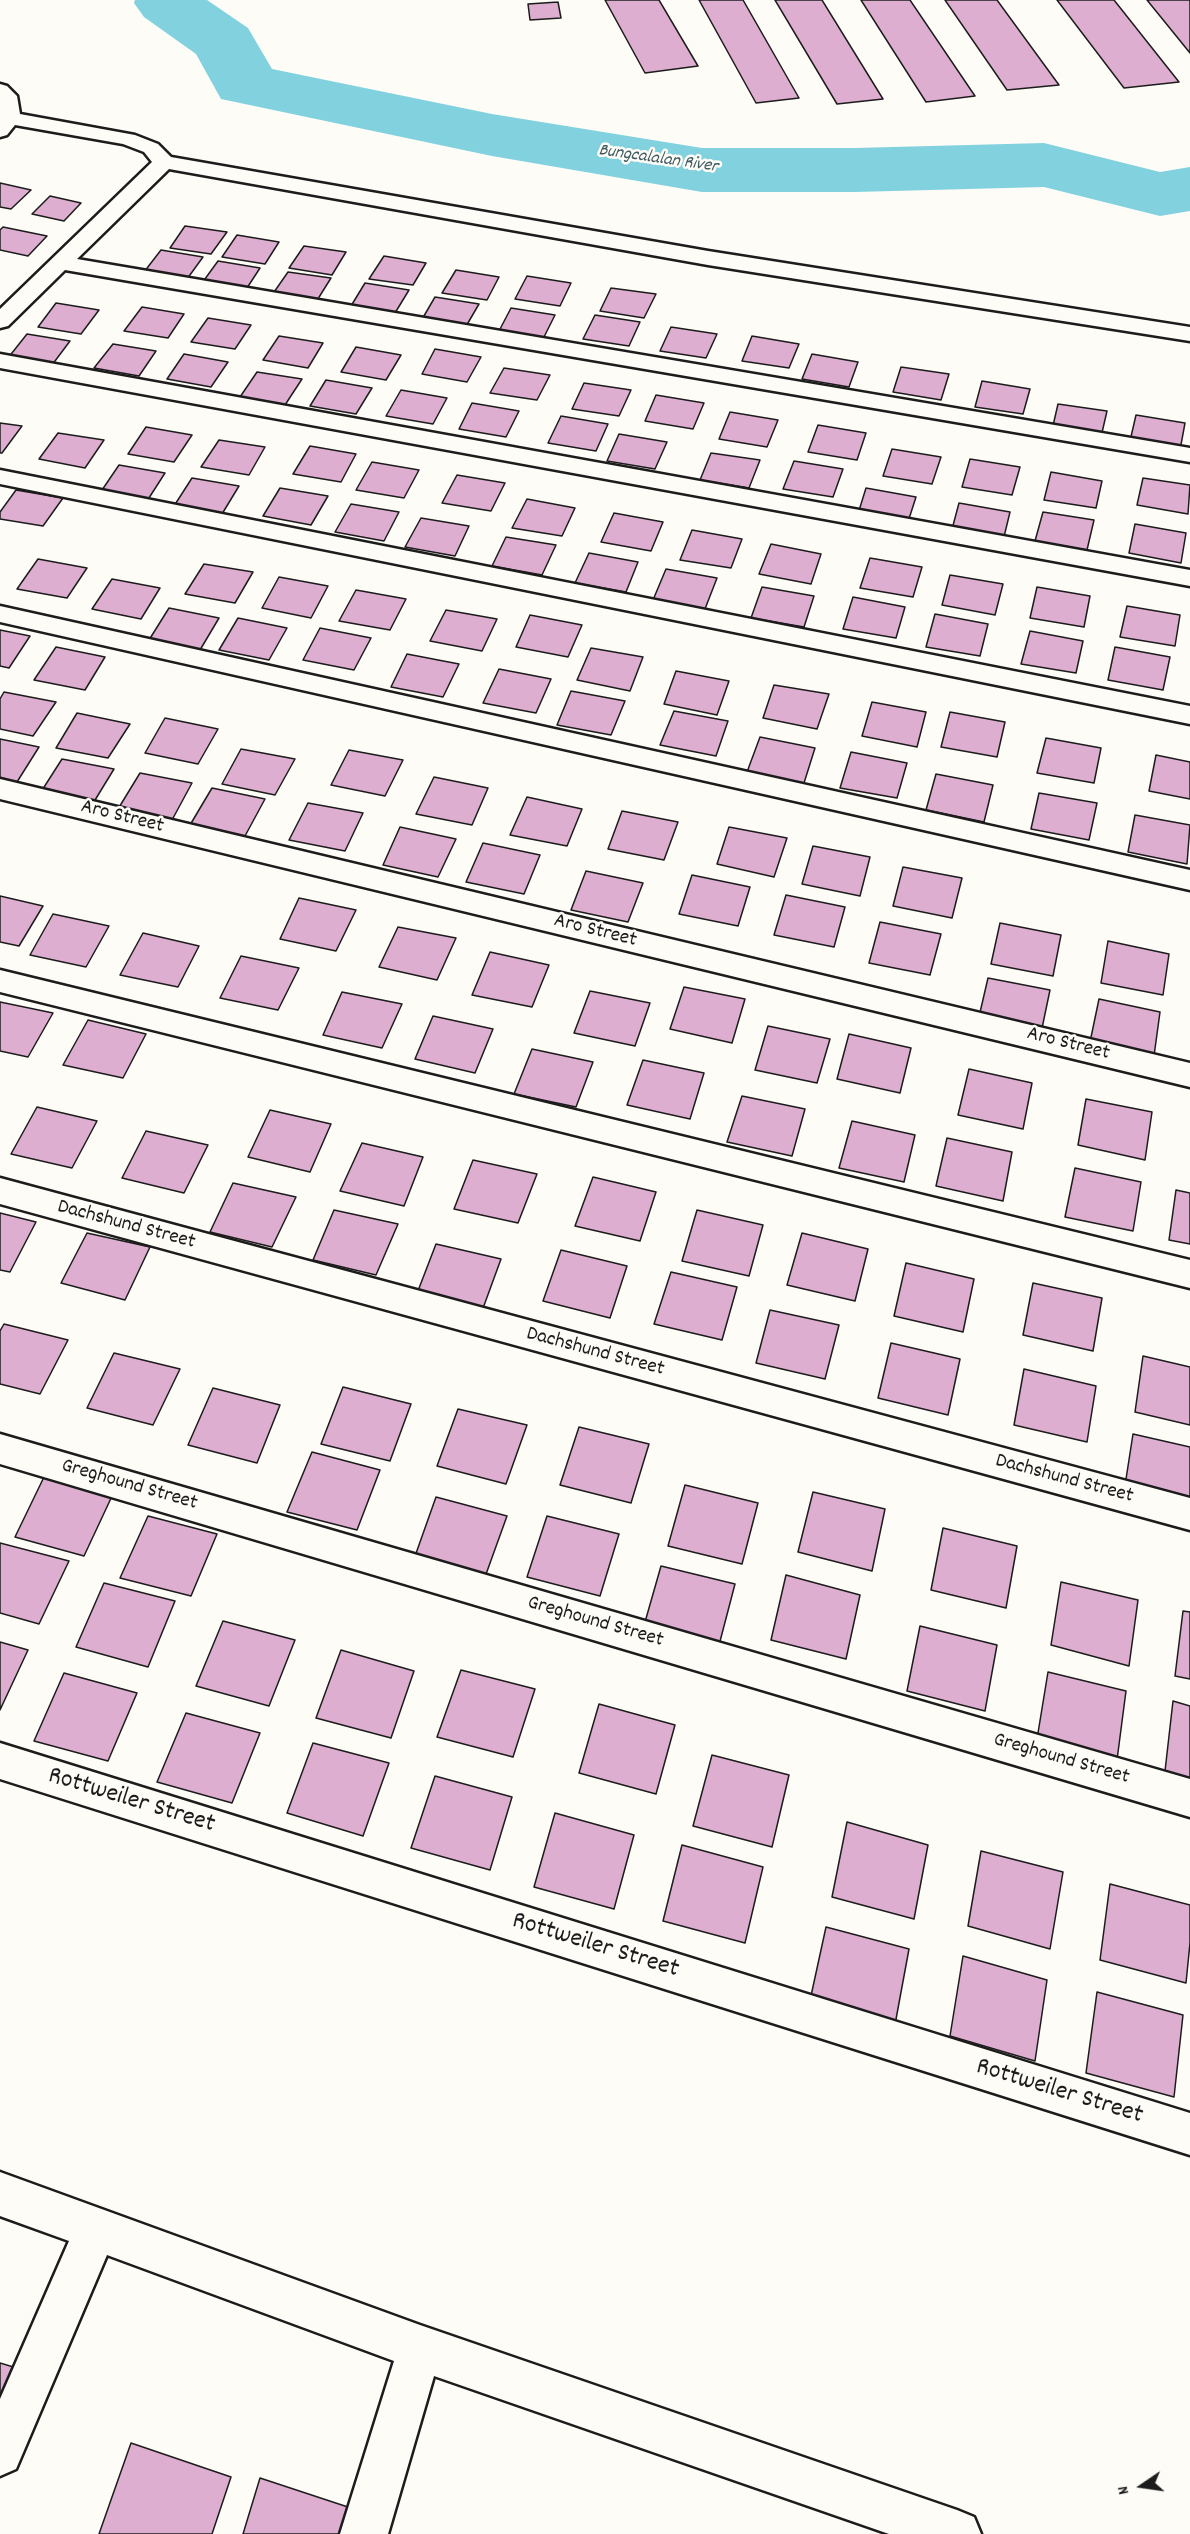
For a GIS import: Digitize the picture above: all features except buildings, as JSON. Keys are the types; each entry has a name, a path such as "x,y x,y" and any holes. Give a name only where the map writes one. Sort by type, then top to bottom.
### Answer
{"street":[{"path":"0,90 7,96 11,107 4,126 128,139 151,148 164,162 708,258 1190,334"},
{"path":"0,321 63,263 164,162"},
{"path":"63,263 1190,455"},
{"path":"0,361 1190,578"},
{"path":"0,477 1190,715"},
{"path":"0,614 1190,880"},
{"name":"Aro Street","path":"0,789 1190,1075"},
{"path":"0,981 1190,1274"},
{"name":"Dachshund Street","path":"0,1191 1190,1514"},
{"name":"Greghound Street","path":"0,1449 1190,1798"},
{"name":"Rottweiler Street","path":"0,1761 1190,2134"},
{"path":"0,2194 420,2348 957,2534"},
{"path":"0,2453 96,2229"},
{"path":"364,2534 420,2348"}],"waterway":[{"name":"Bungcalalan River","path":"168,0 167,3 224,42 246,84 492,135 702,170 855,170 1044,165 1160,194 1190,189"}]}
